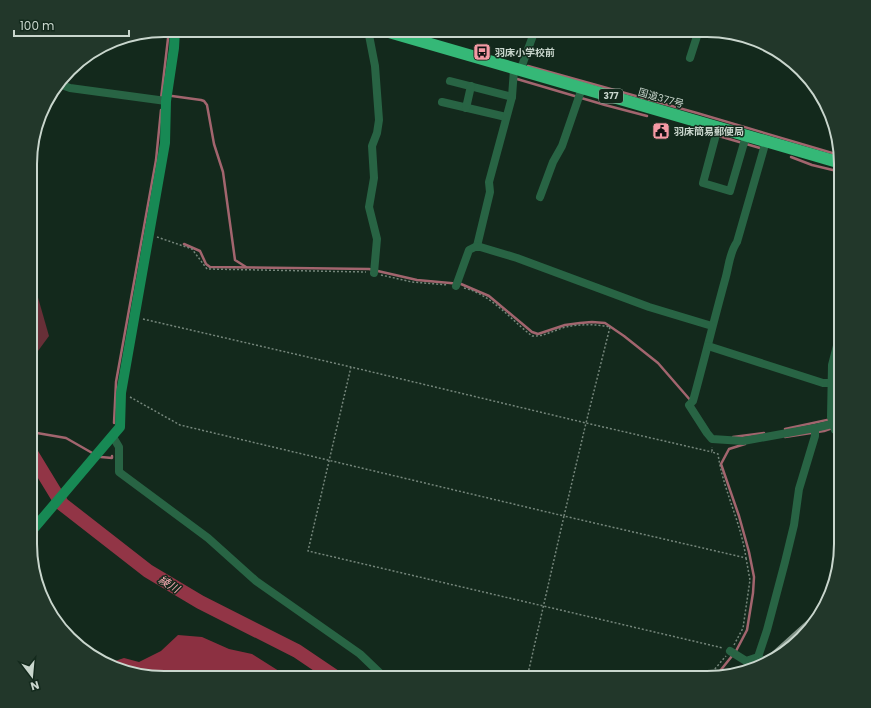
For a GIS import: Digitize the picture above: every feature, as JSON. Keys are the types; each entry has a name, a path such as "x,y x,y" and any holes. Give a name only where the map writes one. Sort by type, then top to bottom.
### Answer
{"highway":[{"name":"国道377号","path":"405,37 517,70 580,94 745,141 766,141 834,161"}],"street":[{"path":"37,526 120,427 121,393 165,143 163,101 174,48 175,37"},
{"path":"369,37 375,66 379,120 377,133 372,146 374,178 369,207 377,238 374,271"},
{"path":"425,43 427,37"},
{"path":"477,246 490,192 489,182 512,97 517,70 532,37"},
{"path":"690,58 697,37"},
{"path":"450,81 512,97"},
{"path":"64,86 70,88 163,101"},
{"path":"466,108 471,86"},
{"path":"540,197 562,146 580,94"},
{"path":"442,102 506,117"},
{"path":"716,133 703,183 730,192 745,141"},
{"path":"766,141 737,242 733,248 692,402 689,405 712,439 742,441 816,432 834,425 831,383 834,357"},
{"path":"456,284 469,250 477,246 517,258 649,307 712,326"},
{"path":"708,346 823,383 831,383"},
{"path":"758,657 767,630 785,562 796,515 799,489 816,432"},
{"path":"111,438 119,447 119,472 208,538 256,580 360,654 378,671"},
{"path":"733,653 746,661 758,657"}],"path":[{"path":"148,234 192,249 207,269 374,271 395,279 412,282 456,284 487,298 502,309 532,336 538,336 567,327 602,325 610,327 586,423 529,671"},
{"path":"134,317 718,454 720,471 738,520 745,547 750,580 744,628 733,653 715,671"},
{"path":"351,367 308,551 725,648 733,653"},
{"path":"121,393 180,425 746,558"},
{"path":"712,439 712,452"}],"shaded area":[{"path":"37,294 49,336 37,352"},
{"path":"178,635 202,637 229,649 252,654 279,671 156,671 139,669 115,661 124,658 139,662 161,651"}],"waterway":[{"path":"161,99 168,37"},
{"path":"528,66 697,113 833,153"},
{"path":"517,79 647,116"},
{"path":"172,96 201,100 207,105 214,144 223,172 235,260 246,267"},
{"path":"114,423 116,382 156,160 161,110"},
{"path":"691,128 760,148"},
{"path":"791,157 812,165 834,170"},
{"path":"184,244 200,251 206,264 210,267 369,269 417,280 461,284 489,296 532,332 538,334 565,325 592,322 605,323 658,363 691,401"},
{"path":"785,429 834,418"},
{"path":"785,437 824,431 834,427"},
{"path":"37,433 66,438 94,454"},
{"path":"733,437 764,433"},
{"path":"721,670 736,651 747,630 753,593 754,577 749,552 739,516 721,464 729,449 745,444"},
{"path":"98,456 112,458 112,456"},
{"name":"綾川","path":"37,463 62,504 148,571 200,602 297,651 327,671"}],"railway":[{"path":"773,653 809,620"}],"place":[{"name":"羽床小学校前","path":"482,52"},
{"name":"羽床簡易郵便局","path":"661,131"}]}
